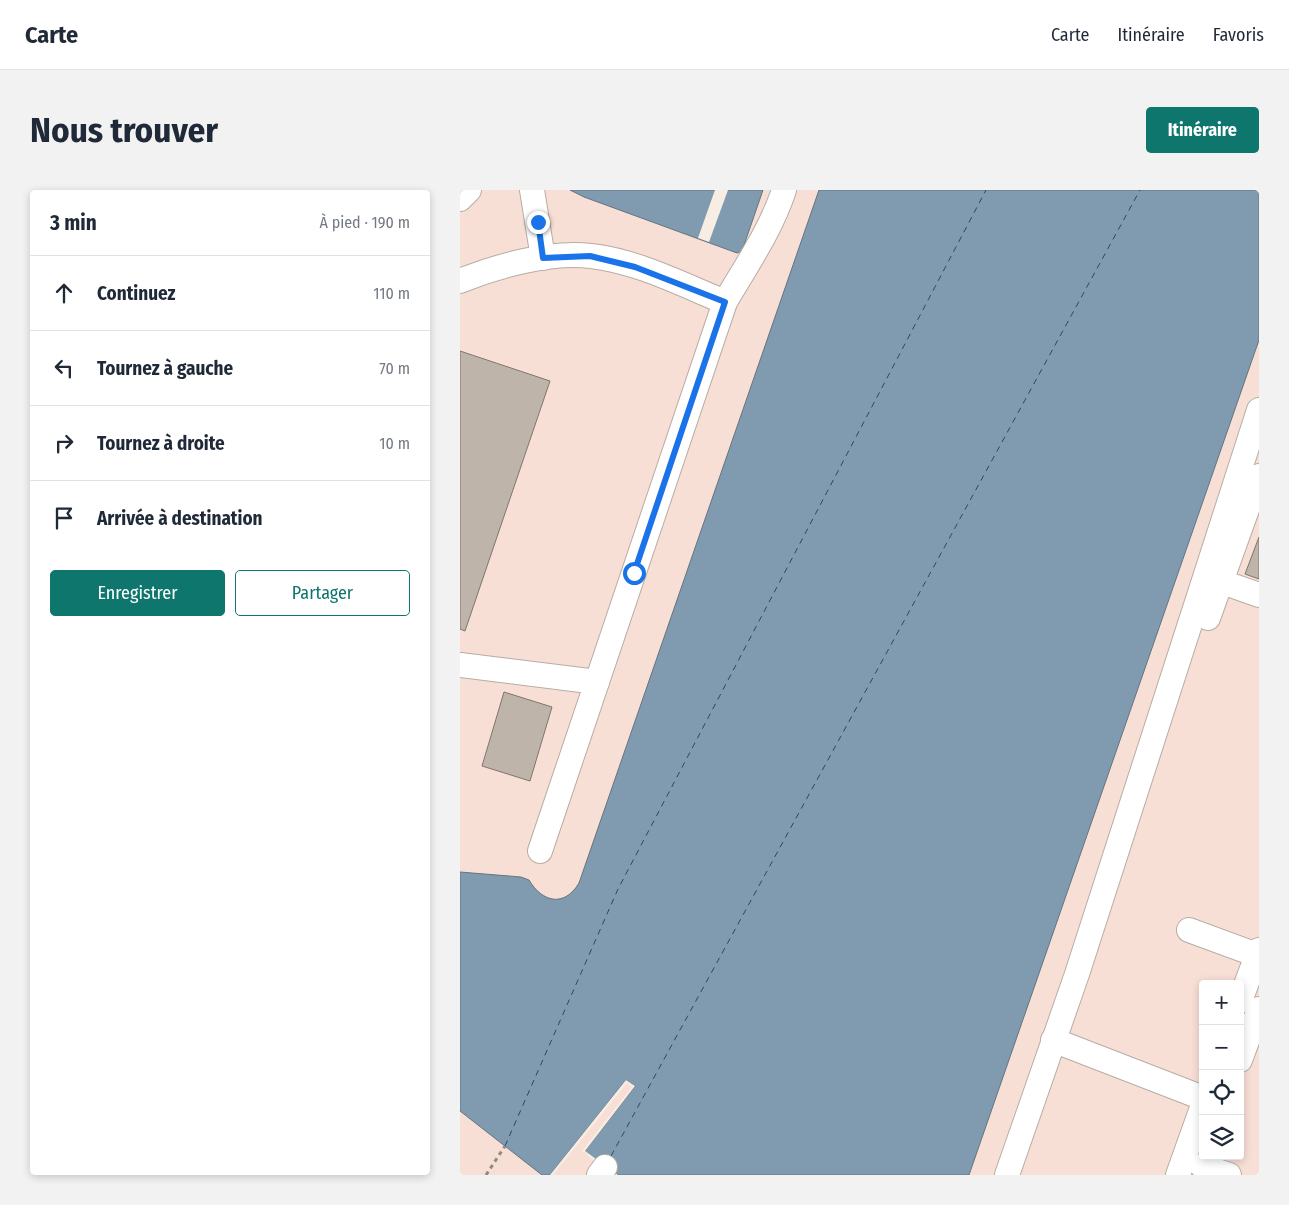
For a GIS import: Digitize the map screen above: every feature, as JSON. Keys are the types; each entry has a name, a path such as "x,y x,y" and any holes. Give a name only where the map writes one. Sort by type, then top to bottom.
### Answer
{"lane":[{"path":"460,199 469,190"},
{"path":"532,190 543,258"},
{"path":"540,851 725,302 752,256 784,190"},
{"path":"460,281 496,267 543,258 590,256 635,267 725,302"},
{"path":"1006,1175 1149,754 1259,410"},
{"path":"1194,657 1259,476"},
{"path":"1222,582 1259,595"},
{"path":"460,665 597,682"},
{"path":"1189,930 1258,952 1244,990"},
{"path":"1244,1049 1259,1009"},
{"path":"1053,1040 1199,1096"},
{"path":"1178,1175 1199,1115"},
{"path":"1202,1166 1229,1175"}],"path":[{"path":"486,1175 506,1146"}],"shaded area":[{"path":"460,190 1259,190 1259,1175 460,1175"}],"water":[{"path":"570,190 763,190 742,251 737,253 584,197"},
{"path":"819,190 1259,190 1259,340 969,1175 618,1175 584,1152 635,1086 626,1080 550,1175 542,1175 460,1111 460,872 521,877 529,880 540,893 553,899 567,896 579,883"}],"pier":[{"path":"715,190 728,190 709,242 698,238"},
{"path":"626,1080 635,1086 585,1151 618,1175 613,1175 604,1169 582,1151 632,1087 627,1083 553,1175 550,1175"}],"building":[{"path":"460,351 550,381 465,631 460,629"},
{"path":"1259,537 1259,579 1245,574"},
{"path":"504,692 552,707 530,781 482,766"}],"ferry route":[{"path":"505,1146 618,889 986,190"},
{"path":"611,1156 1140,190"}],"route":[{"path":"538,222 543,258 590,256 635,267 725,302 634,573"}]}
